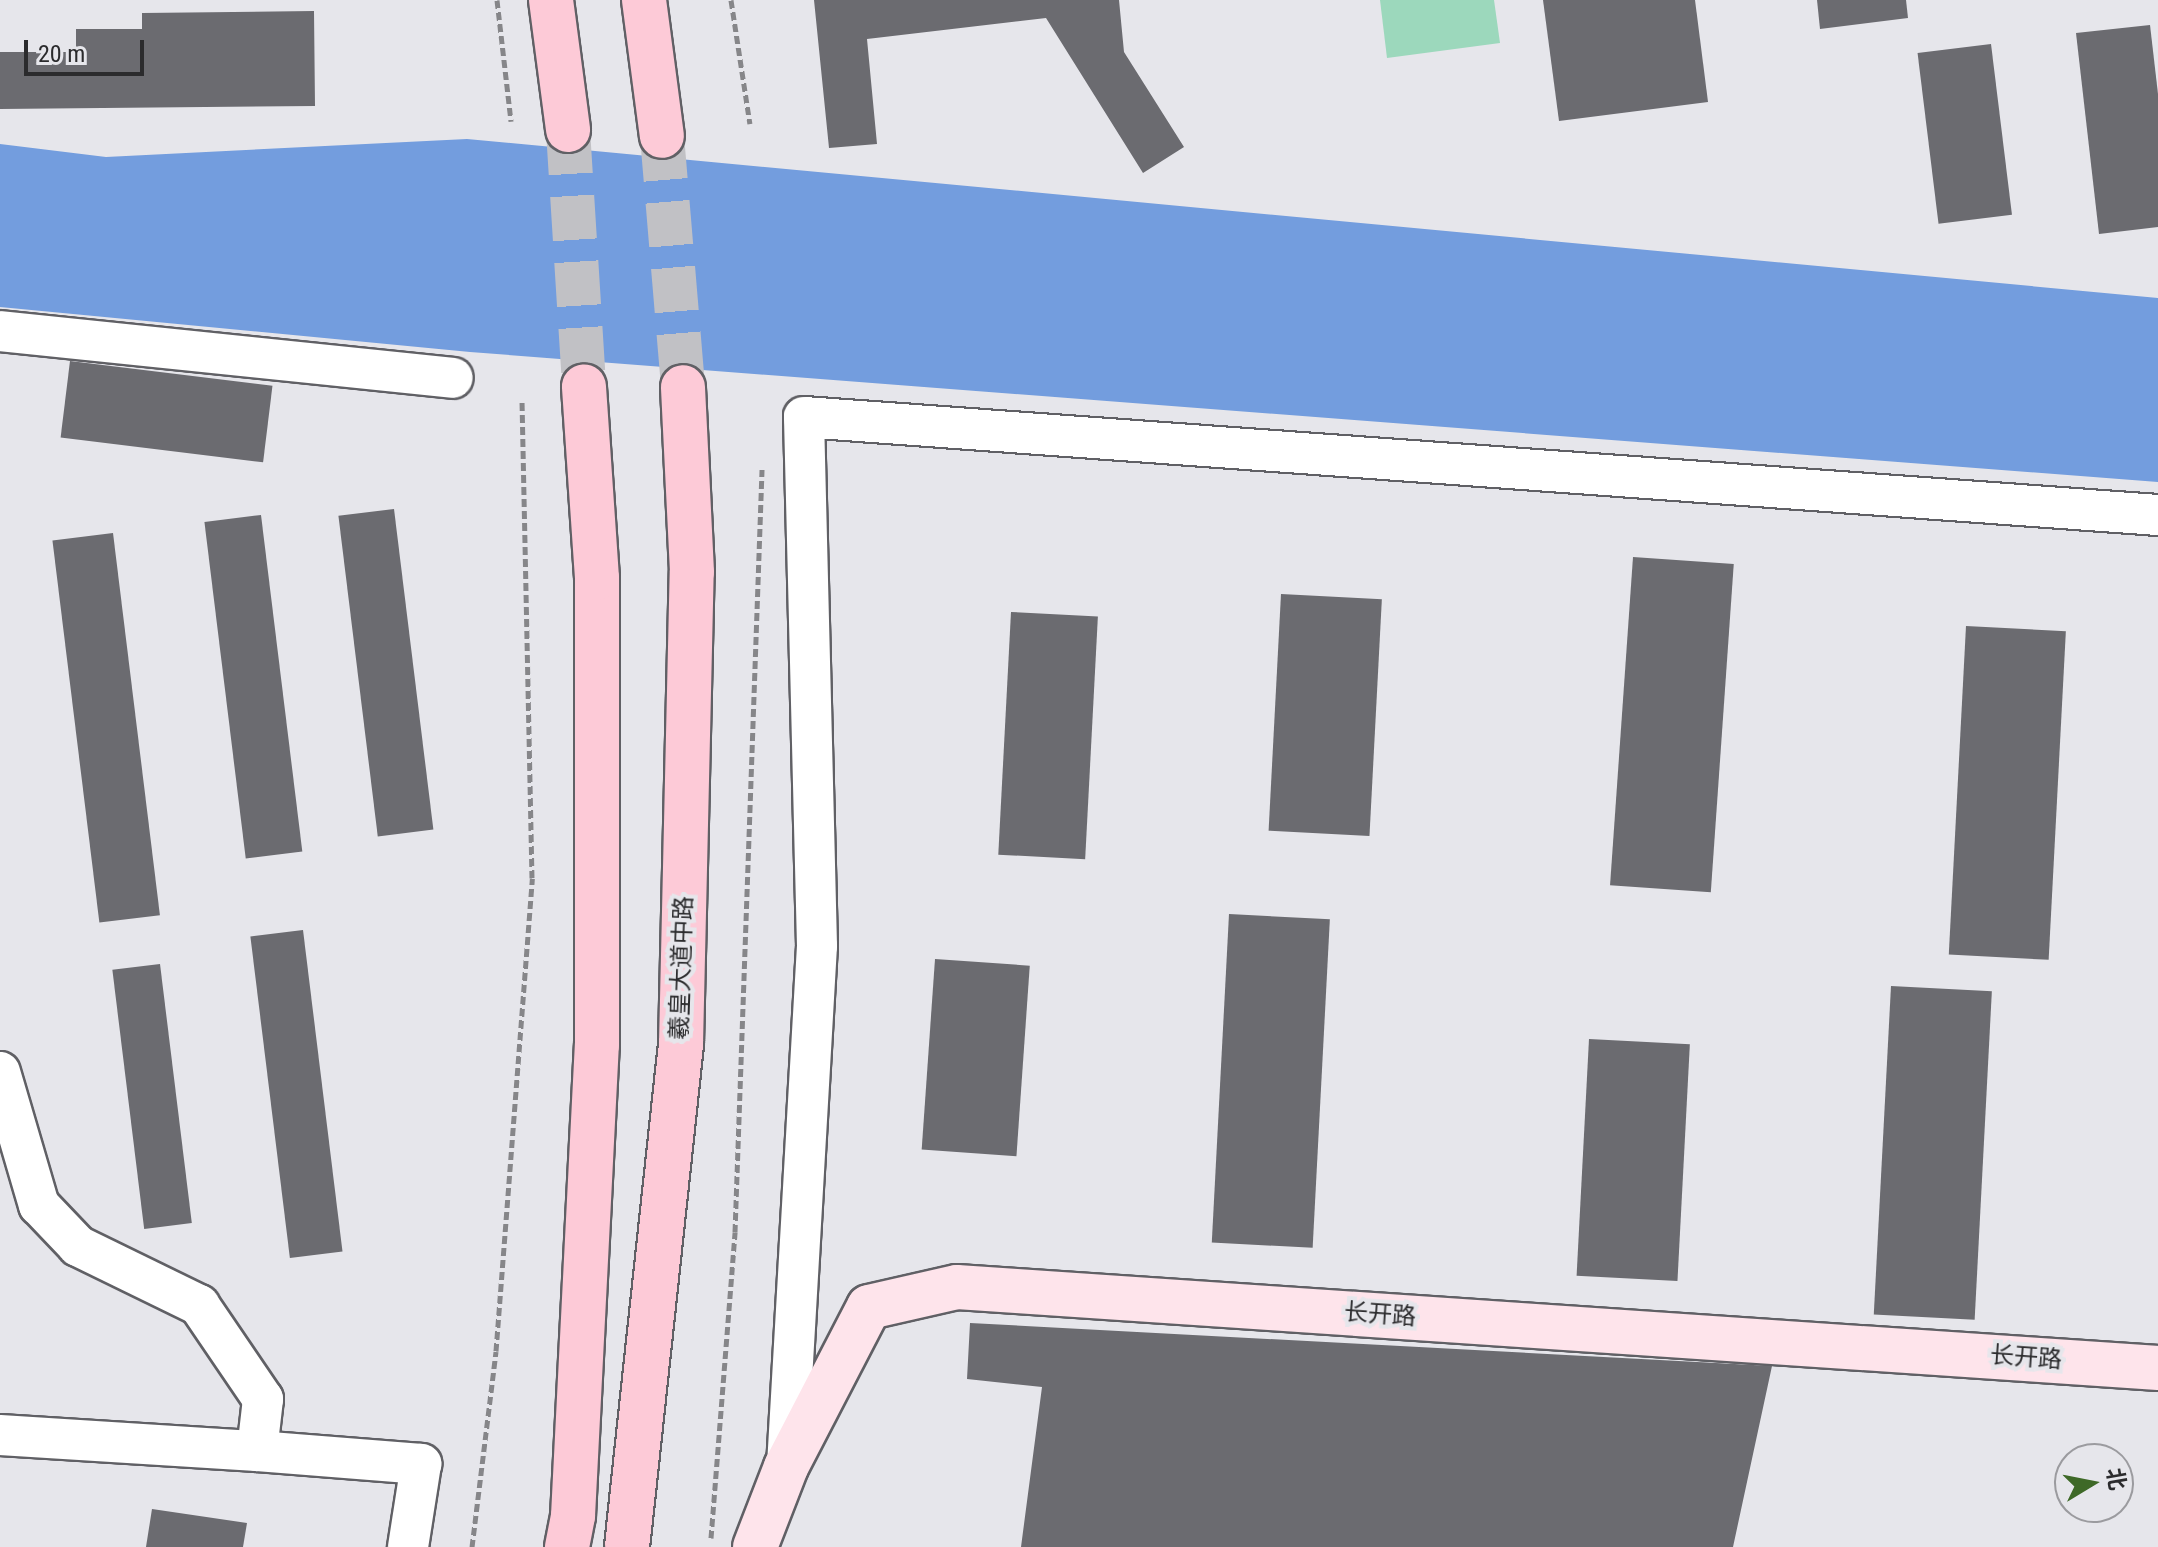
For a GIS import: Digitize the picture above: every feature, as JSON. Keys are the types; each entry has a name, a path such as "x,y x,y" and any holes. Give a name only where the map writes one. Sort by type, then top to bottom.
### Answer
{"main road":[{"path":"551,0 568,130"},
{"path":"644,0 662,136"},
{"path":"567,1547 573,1516 597,1045 597,578 584,386"},
{"name":"羲皇大道中路","path":"627,1547 681,1044 692,572 683,387"}],"street":[{"path":"0,331 453,378"},
{"path":"786,1467 817,946 804,417 2158,515"},
{"path":"0,1072 39,1205 78,1246 199,1305 263,1399 257,1451"},
{"name":"长开路","path":"755,1547 786,1467 869,1307 957,1287 2158,1368"},
{"path":"0,1435 421,1464 408,1547"}],"path":[{"path":"497,0 511,121"},
{"path":"731,0 750,124"},
{"path":"472,1547 496,1351 532,878 522,402"},
{"path":"710,1547 735,1232 762,457"}],"green space":[{"path":"1380,0 1494,0 1500,43 1387,58"}],"water":[{"path":"467,139 2158,298 2158,482 470,352 0,307 0,144 106,157"}],"building":[{"path":"814,0 1119,0 1124,52 1184,147 1143,173 1046,18 867,39 877,144 829,148"},
{"path":"1543,0 1695,0 1708,102 1559,121"},
{"path":"1817,0 1906,0 1908,18 1820,29"},
{"path":"314,11 315,106 0,109 0,52 76,52 76,29 142,29 142,13"},
{"path":"2150,25 2158,94 2158,227 2099,234 2076,33"},
{"path":"1991,44 2012,215 1939,224 1918,53"},
{"path":"70,361 272,386 263,462 61,437"},
{"path":"394,509 433,830 378,836 338,516"},
{"path":"261,515 302,851 246,858 204,522"},
{"path":"113,533 160,915 99,923 52,540"},
{"path":"1633,557 1734,564 1711,892 1610,885"},
{"path":"1281,594 1382,599 1369,836 1269,831"},
{"path":"1011,612 1098,617 1085,859 998,855"},
{"path":"1966,626 2066,631 2049,960 1949,955"},
{"path":"1229,914 1330,919 1313,1248 1212,1243"},
{"path":"303,930 342,1252 290,1258 250,936"},
{"path":"935,959 1030,966 1016,1156 922,1150"},
{"path":"160,964 192,1223 144,1229 112,970"},
{"path":"1891,986 1992,991 1975,1320 1874,1315"},
{"path":"1589,1039 1690,1044 1677,1281 1577,1276"},
{"path":"970,1323 1772,1366 1733,1547 1021,1547 1042,1387 967,1379"},
{"path":"152,1509 247,1523 243,1547 146,1547"}],"tunnel":[{"path":"568,130 584,386"},
{"path":"662,136 683,387"}]}
